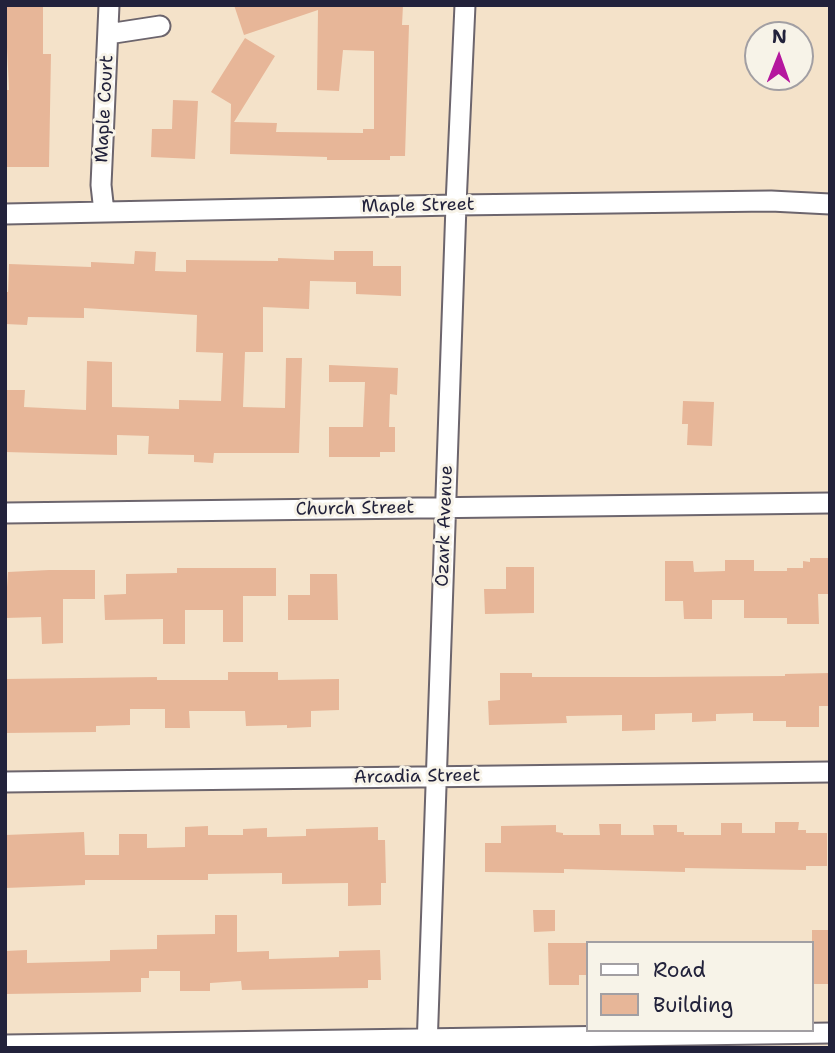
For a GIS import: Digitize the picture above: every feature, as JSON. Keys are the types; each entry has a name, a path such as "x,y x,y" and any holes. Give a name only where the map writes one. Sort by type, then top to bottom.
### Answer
{"street":[{"name":"Maple Court","path":"104,212 101,184 109,5"},
{"name":"Ozark Avenue","path":"428,1043 465,5"},
{"path":"108,34 160,26"},
{"name":"Maple Street","path":"5,214 771,201 830,204"},
{"name":"Church Street","path":"5,513 830,503"},
{"name":"Arcadia Street","path":"5,782 830,772"},
{"path":"5,1045 428,1043 830,1033"}],"building":[{"path":"5,5 43,5 43,54 51,54 49,167 5,167 5,90 9,90"},
{"path":"234,5 403,5 402,25 409,25 405,156 390,156 390,160 327,160 327,157 230,154 231,104 211,92 245,38 275,56 234,122 277,123 276,132 363,133 363,129 374,129 374,51 343,50 339,91 317,90 318,10 244,35"},
{"path":"173,100 198,101 195,159 151,157 152,129 172,129"},
{"path":"135,251 156,252 155,271 186,272 186,260 334,260 334,251 373,251 373,266 401,266 401,296 356,294 356,282 310,281 309,309 263,307 263,352 245,352 243,407 285,408 286,358 302,358 299,453 214,453 213,463 194,462 194,455 148,454 149,436 117,435 117,455 5,452 5,390 25,390 24,407 86,410 87,361 112,362 112,407 179,409 179,400 221,401 223,353 196,352 197,315 84,308 84,318 28,317 27,325 5,324 5,292 8,292 9,264 91,267 91,262 134,264"},
{"path":"329,365 398,368 397,395 390,394 389,427 395,427 395,452 380,452 380,457 329,457 329,427 363,427 365,382 329,382"},
{"path":"683,401 714,402 712,446 687,445 688,424 682,424"},
{"path":"810,558 830,558 830,594 818,594 819,624 787,624 787,618 744,618 744,600 712,600 712,619 684,619 683,601 665,601 665,561 693,561 694,572 725,571 725,560 754,560 754,571 787,571 787,568 803,568 803,561 810,562"},
{"path":"506,567 534,567 534,613 485,614 484,589 506,589"},
{"path":"177,568 276,568 276,596 243,596 243,642 223,642 223,610 185,610 185,644 163,644 163,619 105,620 104,595 126,594 126,574 177,573"},
{"path":"95,570 95,599 63,599 63,643 42,644 41,617 5,618 8,572"},
{"path":"310,574 337,574 338,620 288,620 288,595 310,595"},
{"path":"228,672 278,672 278,680 339,679 339,710 311,711 311,727 287,728 287,725 246,726 245,711 189,711 190,728 165,728 165,709 130,709 130,725 96,726 96,732 5,733 5,679 157,677 157,680 228,680"},
{"path":"500,673 532,673 532,677 655,677 830,673 830,706 819,706 819,727 786,727 786,721 753,721 753,713 716,714 716,721 692,722 692,713 655,714 655,730 622,731 622,715 566,716 567,723 489,725 488,701 500,700"},
{"path":"775,822 799,822 798,830 806,830 806,833 827,833 827,866 806,866 806,870 685,868 685,872 564,869 564,873 485,872 485,843 501,843 501,826 556,825 556,832 563,835 600,835 599,824 621,824 621,835 654,835 653,825 677,825 677,832 684,832 684,835 721,835 721,823 742,823 742,833 775,833"},
{"path":"208,826 208,835 243,835 243,829 267,828 267,837 306,836 306,829 378,827 378,840 385,840 386,883 381,883 381,905 348,906 348,883 282,884 282,873 208,874 208,880 85,880 85,885 5,888 5,835 84,832 85,855 119,855 119,834 147,834 147,848 185,847 185,827"},
{"path":"533,910 555,910 555,931 534,932"},
{"path":"215,915 237,915 237,952 269,951 269,959 339,957 339,951 380,950 381,980 368,980 368,988 242,990 241,981 210,983 210,991 180,991 180,971 149,971 149,978 141,978 141,992 5,994 5,951 27,950 27,963 110,961 110,950 157,949 157,935 215,934"},
{"path":"812,930 828,930 829,984 814,984"},
{"path":"548,943 586,943 586,975 579,975 579,985 549,985"}]}
